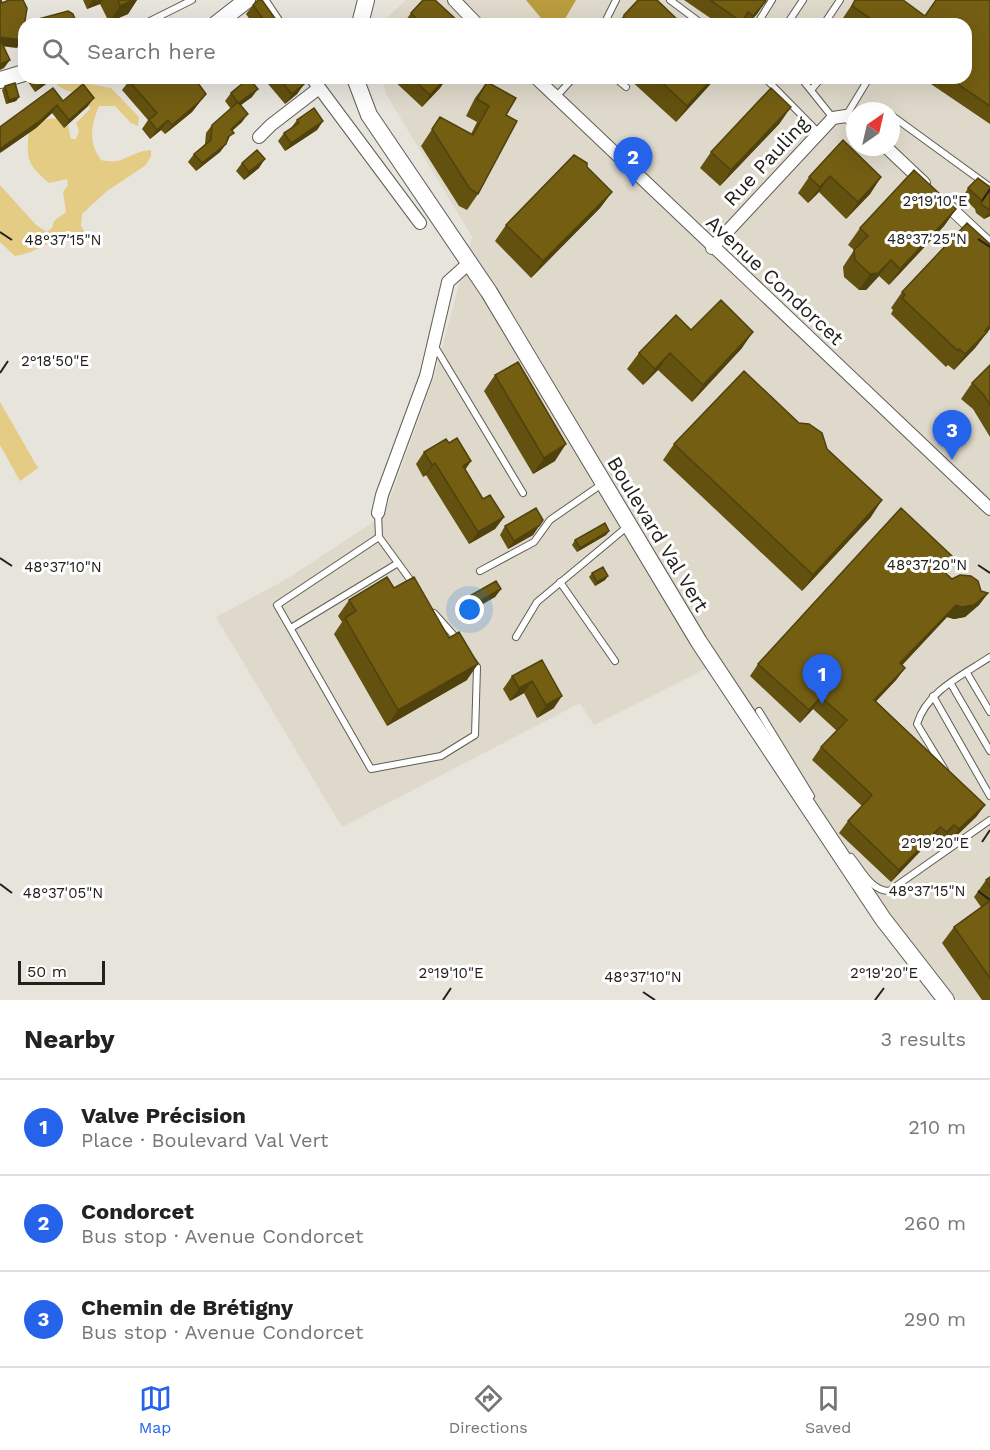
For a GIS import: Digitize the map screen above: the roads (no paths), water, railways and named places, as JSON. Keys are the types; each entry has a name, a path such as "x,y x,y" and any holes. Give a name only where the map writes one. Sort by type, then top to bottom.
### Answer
{"street":[{"path":"224,18 247,0"},
{"path":"262,0 274,18"},
{"path":"362,18 366,0"},
{"path":"454,0 471,18"},
{"path":"465,0 478,18"},
{"path":"0,80 18,75"},
{"path":"259,137 315,84"},
{"path":"317,84 420,223"},
{"name":"Boulevard Val Vert","path":"357,84 369,115 470,263 699,642 883,919 946,1000"},
{"name":"Avenue Condorcet","path":"542,84 712,248 990,509"},
{"name":"Rue Pauling","path":"712,248 833,118 846,118"},
{"path":"896,156 990,245"},
{"path":"378,513 382,495 415,409 434,344 448,282 470,263"}],"lane":[{"path":"156,18 192,0"},
{"path":"607,18 616,0"},
{"path":"670,0 694,18"},
{"path":"761,18 772,0"},
{"path":"791,18 803,0"},
{"path":"828,18 840,0"},
{"path":"556,97 568,84"},
{"path":"622,84 626,87"},
{"path":"771,84 819,133"},
{"path":"807,84 833,118"},
{"path":"812,89 816,84"},
{"path":"858,102 866,84"},
{"path":"900,122 990,187"},
{"path":"434,344 523,494"},
{"path":"480,571 534,542 550,520 603,483"},
{"path":"378,513 379,537 417,590"},
{"path":"516,637 537,602 629,525"},
{"path":"379,537 277,605 370,769 441,756 475,735 477,667 466,652"},
{"path":"291,628 398,562"},
{"path":"560,582 615,661"},
{"path":"431,608 461,644"},
{"path":"948,775 917,724 922,708 933,696 990,657"},
{"path":"967,673 990,712"},
{"path":"951,684 990,751"},
{"path":"933,696 990,796"},
{"path":"759,711 838,840 880,891 889,891 990,820"}],"place":[{"name":"Condorcet","path":"633,187"},
{"name":"Chemin de Brétigny","path":"952,460"},
{"name":"Valve Précision","path":"822,704"}]}
